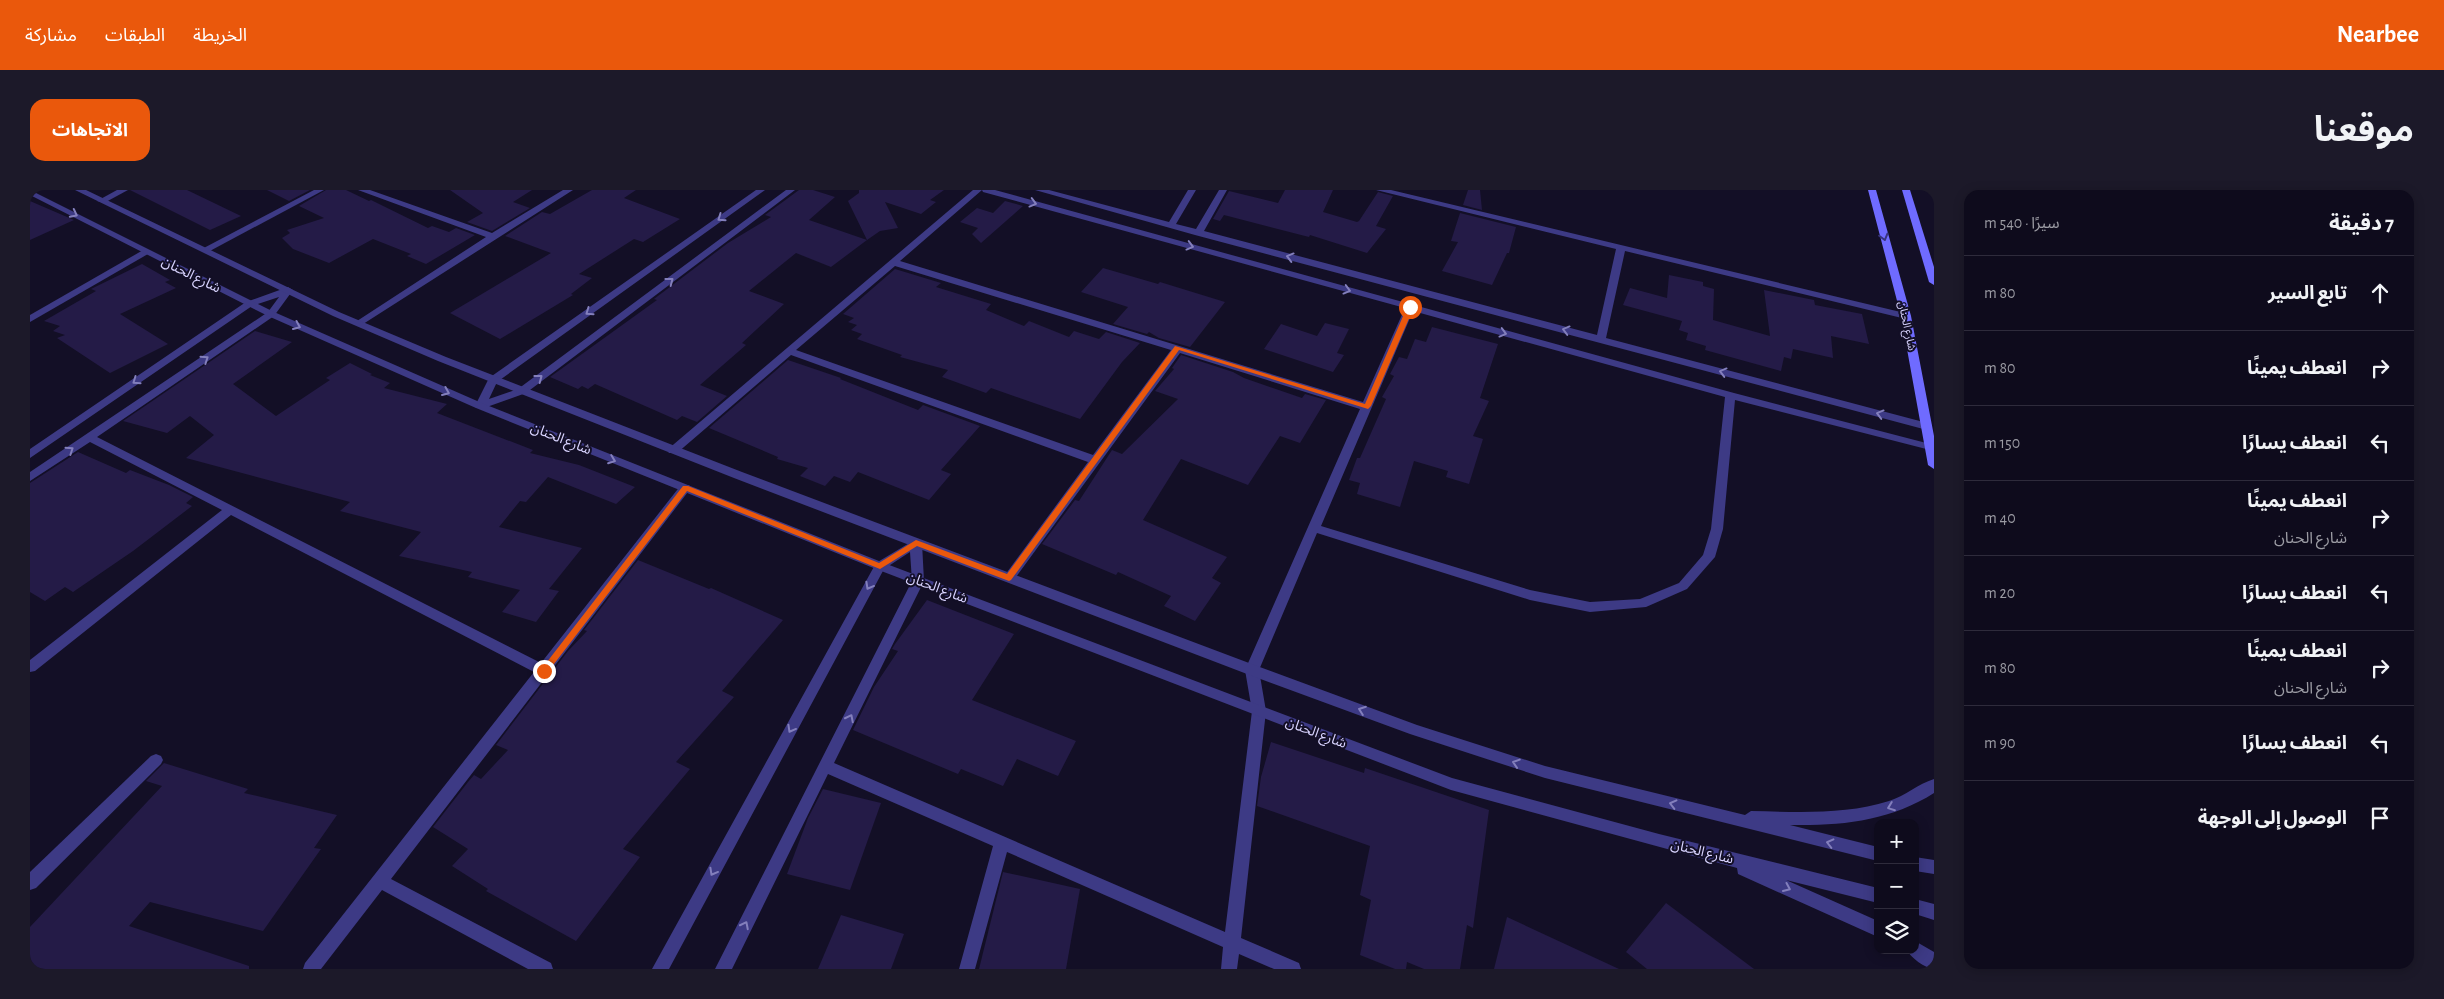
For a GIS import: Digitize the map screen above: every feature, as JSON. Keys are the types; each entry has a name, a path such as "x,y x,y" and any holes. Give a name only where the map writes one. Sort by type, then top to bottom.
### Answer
{"main road":[{"name":"شارع الحنان","path":"1872,190 1906,316 1934,465"},
{"path":"1906,190 1934,282"}],"street":[{"name":"شارع الحنان","path":"80,190 288,290 493,380 1252,670 1415,730 1545,772 1874,853"},
{"path":"101,201 124,190"},
{"path":"205,250 320,190"},
{"path":"362,190 493,236"},
{"path":"360,323 493,236 569,190"},
{"path":"480,406 493,380 761,190"},
{"path":"480,406 522,391 791,190"},
{"path":"673,450 978,190"},
{"path":"986,190 1730,395 1930,448"},
{"path":"1039,190 1927,426"},
{"path":"1171,225 1192,190"},
{"path":"1198,233 1223,190"},
{"path":"1380,190 1906,316"},
{"name":"شارع الحنان","path":"30,192 248,304 480,406 918,581 1451,784 1710,854 1874,895"},
{"path":"1601,340 1621,248"},
{"path":"30,319 145,252"},
{"path":"893,262 1368,406"},
{"path":"30,454 248,304 288,290"},
{"path":"30,477 271,314 288,290"},
{"path":"1229,969 1259,711 1252,670 1410,307"},
{"path":"1009,578 1178,348"},
{"path":"789,351 1095,460"},
{"path":"1314,528 1530,595 1590,607 1641,604 1683,586 1709,557 1717,529 1730,395"},
{"path":"89,437 544,671"},
{"path":"311,969 685,488"},
{"path":"30,668 230,510"},
{"path":"660,969 880,566 916,543 918,581 723,969"},
{"path":"30,883 156,760"},
{"path":"826,766 1293,969"},
{"path":"1729,818 1812,819 1873,814 1921,795 1934,786"},
{"path":"967,969 1002,843"},
{"path":"1710,854 1874,927"},
{"path":"1919,865 1934,867"},
{"path":"380,881 545,969"},
{"path":"1919,907 1934,912"},
{"path":"1919,952 1934,962"}],"building":[{"path":"130,190 187,190 241,216 210,230"},
{"path":"267,190 310,190 289,201"},
{"path":"326,190 346,190 428,228 432,226 449,232 456,228 475,235 426,264 407,256 411,254 373,239 329,263 293,249 282,238 290,233 287,230 324,218 299,206"},
{"path":"450,190 532,190 513,202 530,208 492,231 467,222 483,213"},
{"path":"592,190 636,190 624,198 680,219 643,242 634,239 579,274 592,278 571,294 573,295 500,339 450,313 551,253 505,236 542,212 550,214"},
{"path":"799,190 813,190 835,197 809,220 867,240 831,267 796,253 749,291 784,304 742,343 746,345 700,385 727,396 697,422 682,416 677,420 595,384 588,389 582,386 578,389 550,377 657,300 654,299 728,243 771,217 765,215"},
{"path":"859,190 944,190 930,200 936,202 921,214 885,202 898,228 880,231 867,240 848,201 859,193"},
{"path":"1285,190 1333,190 1323,212 1357,222 1378,192 1393,196 1376,226 1386,229 1367,253 1310,235 1309,237 1224,215 1220,221 1213,219 1229,191 1278,203"},
{"path":"1468,190 1480,190 1482,210 1463,205"},
{"path":"30,201 74,220 30,240"},
{"path":"1005,201 1023,206 981,243 972,234 978,228 960,222 977,208 993,213"},
{"path":"1460,213 1516,227 1509,253 1507,253 1492,285 1442,271 1458,242 1451,241"},
{"path":"142,264 170,280 165,282 176,288 120,314 168,344 110,373 57,338 65,335 53,331 60,326 44,321 96,291 91,289"},
{"path":"1103,268 1158,284 1160,282 1225,302 1190,347 1159,338 1149,332 1147,334 1113,324 1128,307 1081,292"},
{"path":"895,269 941,283 936,287 991,304 986,310 1024,326 1029,321 1069,337 1074,331 1099,339 1106,332 1140,343 1122,362 1080,419 991,388 986,393 942,377 948,370 900,357 902,355 857,339 862,334 851,330 857,325 848,322 854,318 843,314"},
{"path":"1669,275 1703,282 1703,286 1714,289 1713,320 1770,336 1764,290 1814,300 1815,305 1862,314 1869,344 1831,336 1833,358 1793,349 1791,359 1784,357 1781,371 1705,350 1706,346 1686,340 1688,333 1679,330 1682,321 1623,305 1630,288 1667,298"},
{"path":"1325,323 1349,329 1337,353 1344,355 1333,372 1264,349 1281,324 1317,336"},
{"path":"1432,327 1498,344 1480,398 1489,401 1473,436 1483,439 1469,484 1446,477 1448,471 1414,461 1400,507 1357,494 1360,483 1349,480 1357,458 1360,458 1386,399 1382,397 1394,376 1390,374 1399,357 1407,359 1415,339 1426,342"},
{"path":"255,331 292,342 233,384 276,416 330,380 326,378 350,363 372,374 370,375 390,383 384,388 447,404 437,413 533,450 530,453 579,465 635,487 616,504 548,477 526,502 520,501 499,527 582,548 549,589 559,591 536,622 502,612 520,590 468,577 472,572 399,556 421,532 340,511 350,502 186,458 214,435 190,416 167,433 123,421"},
{"path":"1181,355 1302,398 1305,394 1326,400 1300,443 1280,436 1248,485 1181,459 1143,520 1227,557 1212,578 1221,583 1195,621 1164,606 1171,596 1118,572 1116,575 1042,544 1075,500 1079,501 1112,450 1122,454 1178,399 1155,391 1174,369 1172,368"},
{"path":"788,360 841,378 918,410 923,405 980,426 941,470 951,474 929,500 858,472 850,482 834,476 825,486 800,476 808,468 777,459 778,457 709,428"},
{"path":"78,452 126,473 130,470 169,485 193,497 186,503 192,506 133,551 73,592 65,587 45,601 30,592 30,483"},
{"path":"638,560 709,589 711,588 783,620 722,691 734,697 676,762 690,769 623,849 640,857 576,941 486,891 488,889 452,866 468,849 433,827 474,775 481,779 508,750 496,745 568,651 587,631 584,630"},
{"path":"927,600 1014,634 972,700 1076,741 1058,776 1017,759 1003,786 961,769 958,774 853,730 874,687 898,651 892,649"},
{"path":"1271,742 1364,773 1365,768 1489,810 1473,928 1467,925 1460,969 1424,969 1407,962 1406,969 1395,969 1360,955 1371,900 1360,895 1370,846 1257,806 1261,777"},
{"path":"164,763 248,789 244,793 337,815 314,848 321,849 263,931 150,902 129,926 249,966 249,969 30,969 30,927 162,786 146,781"},
{"path":"823,789 881,803 850,890 787,874 808,818"},
{"path":"1003,872 1080,889 1066,969 979,969"},
{"path":"1666,903 1754,969 1647,969 1626,952"},
{"path":"841,915 904,934 891,969 818,969"},
{"path":"1507,917 1619,969 1494,969"}],"route":[{"path":"544,671 685,488 880,566 916,543 1009,578 1178,348 1368,406 1410,307"}]}
